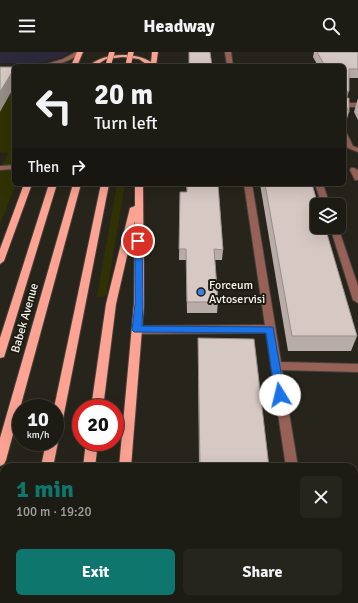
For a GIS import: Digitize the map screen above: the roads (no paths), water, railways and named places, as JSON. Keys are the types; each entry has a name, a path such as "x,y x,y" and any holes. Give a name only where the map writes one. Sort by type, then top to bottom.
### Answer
{"main road":[{"path":"75,64 80,52"},
{"path":"109,64 112,52"},
{"path":"93,64 105,54 122,52 146,56 151,64"},
{"path":"128,64 131,52"},
{"path":"152,64 155,52"},
{"path":"0,261 27,186"},
{"path":"0,354 53,186"},
{"name":"Babek Avenue","path":"0,460 76,186"},
{"path":"61,399 106,186"},
{"path":"126,463 139,304 138,189"},
{"path":"98,399 111,304 138,189"},
{"path":"48,463 50,451"},
{"path":"89,463 91,451"}],"street":[{"path":"50,64 65,60 80,52"},
{"path":"228,52 230,64"},
{"path":"346,105 358,105"},
{"path":"346,138 350,147 358,150"},
{"path":"0,168 12,167"},
{"path":"354,170 358,178"},
{"path":"248,186 291,463"},
{"path":"320,186 324,198"},
{"path":"336,234 357,296"},
{"path":"137,330 270,329"},
{"path":"276,366 358,368"}],"place":[{"name":"Forceum Avtoservisi","path":"201,292"}]}
